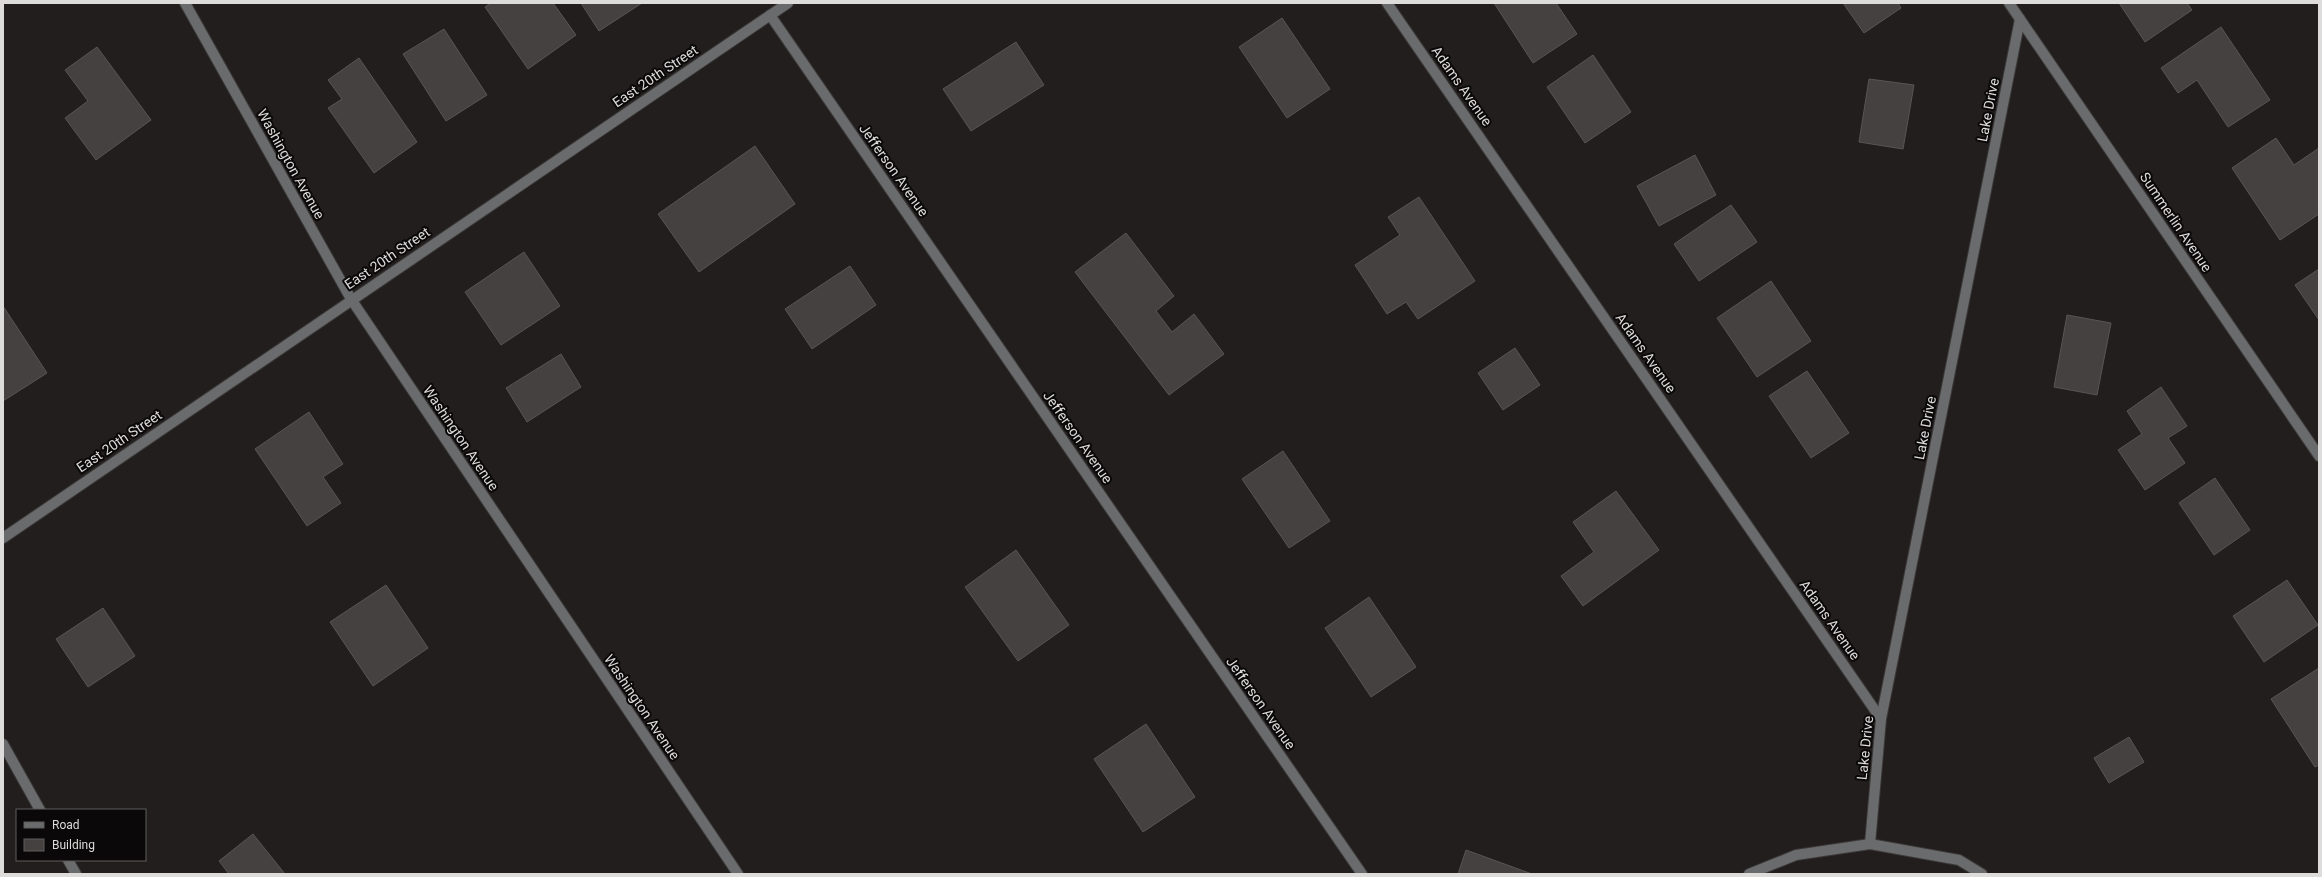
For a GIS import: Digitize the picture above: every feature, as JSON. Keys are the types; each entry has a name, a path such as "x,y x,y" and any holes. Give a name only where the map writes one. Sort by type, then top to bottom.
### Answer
{"street":[{"name":"Washington Avenue","path":"185,3 351,299 738,874"},
{"name":"East 20th Street","path":"3,538 351,299 788,3"},
{"name":"Adams Avenue","path":"1387,3 1881,719"},
{"name":"Summerlin Avenue","path":"2009,3 2319,456"},
{"name":"Jefferson Avenue","path":"770,15 1362,874"},
{"name":"Lake Drive","path":"1870,844 1881,719 2020,19"},
{"path":"3,744 39,809"},
{"path":"1749,874 1796,855 1870,844 1959,860 1982,874"},
{"path":"69,861 76,874"}],"building":[{"path":"491,3 553,3 576,35 528,69 485,7"},
{"path":"581,3 642,3 599,31"},
{"path":"1494,3 1556,3 1577,34 1533,63"},
{"path":"1843,3 1898,3 1901,8 1864,33"},
{"path":"2119,3 2187,3 2192,10 2145,42"},
{"path":"1282,18 1330,89 1287,118 1239,47"},
{"path":"2221,27 2270,100 2228,127 2197,80 2178,93 2161,68"},
{"path":"444,29 487,95 446,121 403,54"},
{"path":"1016,42 1044,85 971,131 943,89"},
{"path":"97,47 151,120 96,160 65,118 88,101 65,70"},
{"path":"1593,55 1631,112 1585,143 1547,87"},
{"path":"359,58 417,142 374,173 328,108 342,99 328,80"},
{"path":"1869,79 1914,85 1903,149 1859,142"},
{"path":"2276,138 2294,165 2319,148 2319,214 2280,240 2232,168"},
{"path":"755,146 795,204 699,272 658,214"},
{"path":"1695,155 1716,195 1659,226 1637,186"},
{"path":"1419,197 1475,281 1418,319 1406,302 1387,314 1355,265 1400,235 1388,217"},
{"path":"1731,205 1757,242 1699,281 1674,244"},
{"path":"1126,233 1174,296 1156,311 1172,332 1194,314 1224,354 1169,395 1075,272"},
{"path":"524,252 560,306 501,345 465,292"},
{"path":"850,266 876,305 812,349 785,309"},
{"path":"2319,269 2319,320 2295,285"},
{"path":"1771,281 1811,341 1757,377 1717,318"},
{"path":"3,306 47,373 3,401"},
{"path":"2067,315 2111,323 2097,395 2054,387"},
{"path":"1515,348 1540,385 1503,410 1478,373"},
{"path":"561,354 581,387 527,422 506,388"},
{"path":"1807,371 1849,433 1811,458 1769,396"},
{"path":"2161,387 2187,426 2168,438 2185,463 2145,490 2118,450 2142,434 2127,411"},
{"path":"309,412 343,464 323,477 341,503 307,526 255,449"},
{"path":"1283,451 1330,521 1289,548 1242,479"},
{"path":"2215,478 2250,530 2214,555 2179,503"},
{"path":"1616,491 1659,550 1583,606 1561,576 1594,552 1573,522"},
{"path":"1016,550 1069,625 1018,661 965,587"},
{"path":"2287,580 2318,625 2264,662 2233,616"},
{"path":"386,585 428,648 373,686 330,622"},
{"path":"1369,597 1416,667 1371,697 1325,628"},
{"path":"103,608 135,656 88,687 56,639"},
{"path":"2319,668 2319,765 2315,767 2271,699"},
{"path":"1146,724 1195,797 1143,832 1094,759"},
{"path":"2129,737 2144,762 2109,783 2094,758"},
{"path":"253,834 285,874 229,874 219,861"},
{"path":"1466,850 1532,874 1458,874"}]}
